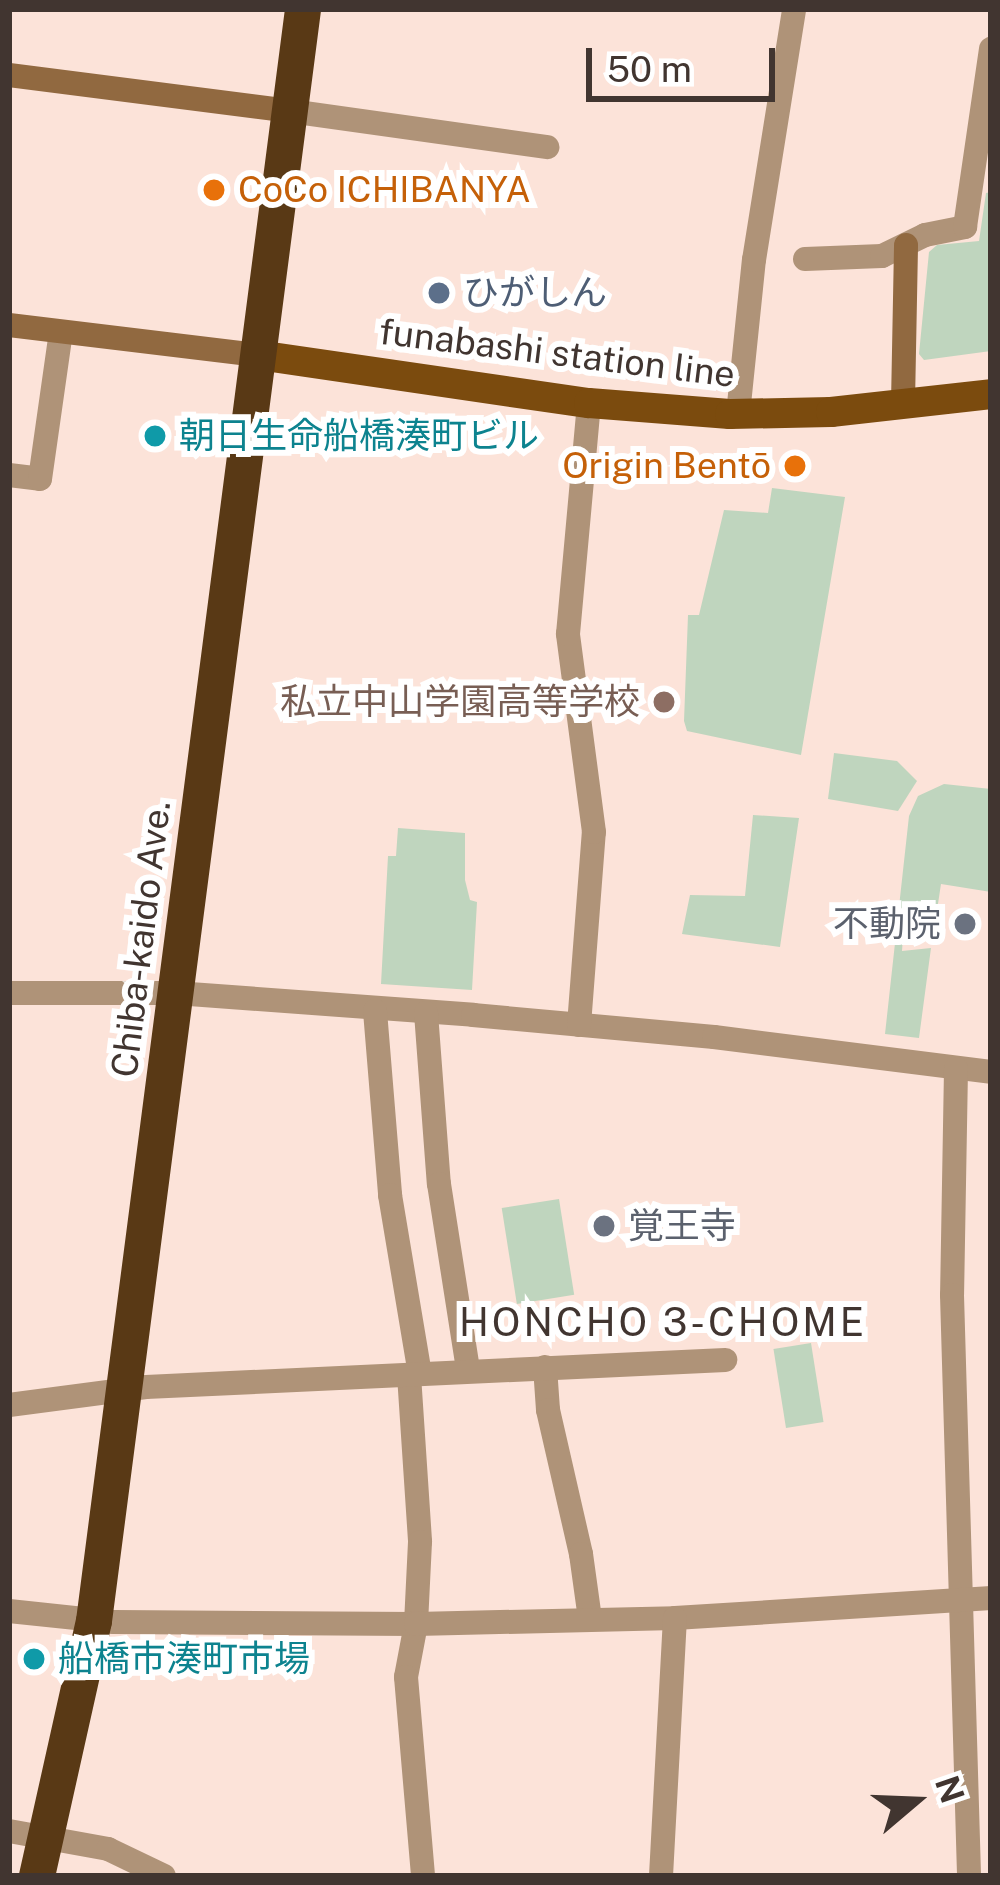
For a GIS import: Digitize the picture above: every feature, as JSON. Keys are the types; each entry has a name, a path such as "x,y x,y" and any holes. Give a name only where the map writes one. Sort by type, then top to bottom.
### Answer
{"highway":[{"name":"Chiba-kaido Ave.","path":"38,1876 27,1834 94,1621 136,1388 176,993 302,9"}],"main road":[{"name":"funabashi station line","path":"258,355 590,403 738,414 831,412 991,394"}],"street":[{"path":"738,414 754,260 794,9"},
{"path":"805,260 883,256 906,244 965,227 991,50"},
{"path":"9,76 548,148"},
{"path":"903,404 906,244"},
{"path":"9,325 258,355"},
{"path":"9,475 40,479 62,332"},
{"path":"579,1025 594,832 568,634 590,403"},
{"path":"9,993 176,993 579,1025 991,1072"},
{"path":"375,1011 390,1195 414,1374 416,1624 406,1677 423,1876"},
{"path":"425,1013 439,1184 468,1370"},
{"path":"956,1069 952,1275 969,1876"},
{"path":"9,1405 136,1388 725,1360"},
{"path":"545,1367 548,1410 581,1554 590,1619"},
{"path":"9,1611 94,1621 416,1624 675,1618 991,1598"},
{"path":"661,1876 675,1618"},
{"path":"27,1834 107,1849 164,1876"}],"green space":[{"path":"991,192 991,351 924,360 919,354 929,252 937,245 979,241 986,193"},
{"path":"772,488 845,497 801,755 687,731 684,721 688,615 699,615 724,510 768,513"},
{"path":"834,753 897,761 917,781 898,811 828,799"},
{"path":"944,784 991,789 991,892 941,884 934,930 919,928 917,937 903,937 902,951 931,948 919,1038 885,1034 909,816 918,796"},
{"path":"753,815 799,818 780,947 682,934 690,895 745,896"},
{"path":"398,828 465,833 465,880 470,900 477,902 472,990 381,984 388,856 396,856"},
{"path":"559,1199 574,1295 517,1304 502,1208"},
{"path":"811,1343 824,1422 786,1428 773,1349"}],"place":[{"name":"CoCo ICHIBANYA","path":"214,190"},
{"name":"ひがしん","path":"439,293"},
{"name":"朝日生命船橋湊町ビル","path":"155,436"},
{"name":"Origin Bentō","path":"795,466"},
{"name":"私立中山学園高等学校","path":"664,702"},
{"name":"不動院","path":"965,924"},
{"name":"覚王寺","path":"604,1226"},
{"name":"船橋市湊町市場","path":"34,1659"}],"district":[{"name":"HONCHO 3-CHOME","path":"663,1322"}]}
